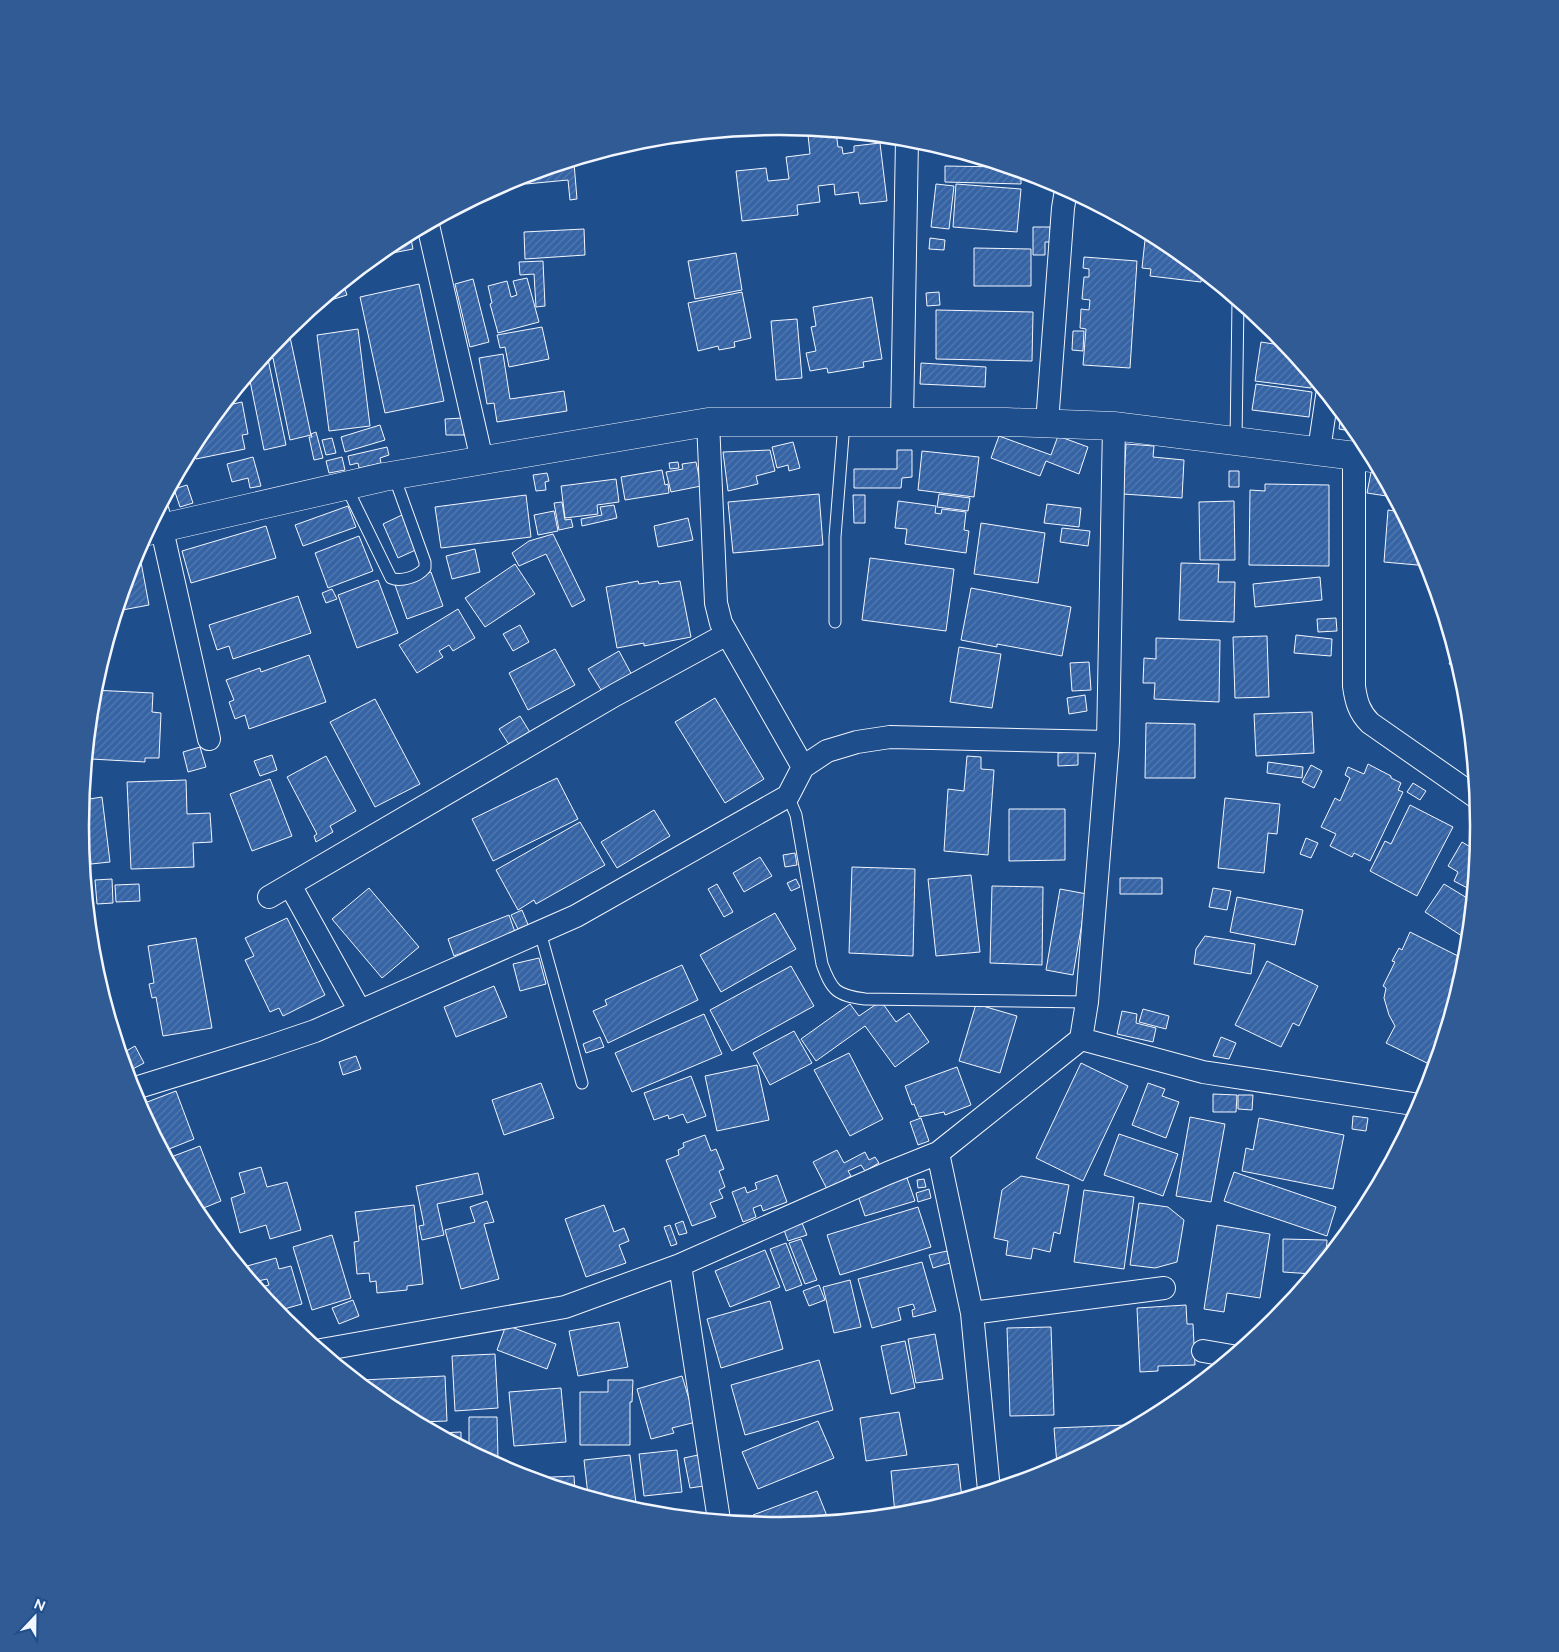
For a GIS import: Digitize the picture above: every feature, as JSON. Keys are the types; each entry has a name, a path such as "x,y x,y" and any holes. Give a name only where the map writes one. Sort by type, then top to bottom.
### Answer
{"street":[{"path":"902,422 907,148"},
{"path":"1047,423 1062,208 1064,197"},
{"path":"429,231 482,460"},
{"path":"1319,450 1326,403"},
{"path":"708,422 716,603 721,623 803,767"},
{"path":"158,524 394,476 708,422 1047,423 1114,426 1363,456"},
{"path":"333,1352 565,1307 680,1265 888,1173 938,1153 1081,1039 1087,1002 1108,742 1114,426"},
{"path":"1363,457 1354,686 1356,701 1361,714 1370,723 1469,792"},
{"path":"157,527 209,739"},
{"path":"269,897 615,695 727,634"},
{"path":"140,1087 315,1031 576,916 758,811 788,796 803,767 827,751 857,742 890,737 1108,742"},
{"path":"290,885 360,1011"},
{"path":"1081,1039 1203,1072 1412,1104"},
{"path":"938,1153 972,1313 988,1484"},
{"path":"680,1265 718,1514"},
{"path":"972,1313 1164,1288"},
{"path":"1202,1351 1223,1355"}],"lane":[{"path":"1236,441 1238,310"},
{"path":"835,622 835,537 844,423"},
{"path":"346,486 391,578 399,581 422,573 425,568 425,562 394,476"},
{"path":"788,796 796,815 822,964 829,984 838,992 850,997 865,999 1087,1002"},
{"path":"540,932 582,1083"}],"building":[{"path":"808,136 837,138 838,147 842,147 843,154 854,152 854,146 880,143 887,201 860,204 858,192 835,195 834,184 818,186 820,202 797,205 798,215 742,221 736,171 766,168 768,181 789,179 786,157 810,154"},
{"path":"945,166 984,167 1021,179 1021,184 945,182"},
{"path":"574,167 577,199 570,200 568,180 526,184"},
{"path":"936,184 954,186 949,229 931,227"},
{"path":"956,184 1021,189 1017,232 953,227"},
{"path":"1033,227 1050,227 1050,242 1045,242 1045,255 1033,255"},
{"path":"584,229 585,255 525,259 524,232"},
{"path":"930,238 945,240 944,250 929,249"},
{"path":"1145,241 1200,278 1201,282 1150,276 1151,269 1142,268"},
{"path":"412,242 413,249 395,252"},
{"path":"974,248 1031,249 1031,286 974,286"},
{"path":"736,253 742,290 695,299 688,261"},
{"path":"1084,257 1137,261 1130,368 1083,365 1086,329 1080,328 1081,309 1089,310 1090,300 1082,299 1084,277 1089,277 1089,269 1083,268"},
{"path":"543,261 545,306 536,307 534,274 520,275 519,262"},
{"path":"527,278 539,322 498,333 490,304 492,303 488,286 507,281 511,297 517,295 513,281"},
{"path":"473,279 489,342 470,347 455,284"},
{"path":"419,284 444,401 385,413 360,297"},
{"path":"345,289 347,295 333,299"},
{"path":"742,292 751,338 734,342 735,347 719,350 718,346 698,351 688,303"},
{"path":"939,292 940,305 927,306 926,293"},
{"path":"872,297 882,359 863,362 864,367 828,373 827,368 810,371 806,353 816,351 811,327 816,326 813,307"},
{"path":"936,310 1033,312 1032,361 936,359"},
{"path":"797,319 802,378 776,380 771,321"},
{"path":"542,327 549,359 509,367 505,347 500,348 497,335"},
{"path":"358,329 370,426 329,431 317,335"},
{"path":"1073,331 1084,331 1083,351 1072,350"},
{"path":"290,339 311,435 290,440 273,358"},
{"path":"1261,342 1274,344 1311,385 1311,388 1255,381"},
{"path":"503,354 510,399 564,391 567,411 497,422 494,403 487,404 479,358"},
{"path":"269,362 286,445 264,450 250,382"},
{"path":"921,363 986,367 985,387 920,384"},
{"path":"1256,384 1312,392 1309,417 1252,410"},
{"path":"242,402 248,434 242,435 245,449 196,459 205,442 232,404"},
{"path":"463,418 464,435 446,435 445,419"},
{"path":"1340,422 1346,430 1339,429"},
{"path":"380,425 385,440 345,452 341,437"},
{"path":"316,432 323,458 314,460 309,437 312,437 311,434"},
{"path":"999,436 1051,455 1058,436 1088,447 1079,474 1046,461 1040,476 991,458"},
{"path":"332,438 336,453 326,455 322,440"},
{"path":"793,442 800,468 789,471 788,465 777,468 772,447"},
{"path":"1126,444 1154,446 1153,457 1184,460 1182,498 1123,494"},
{"path":"387,447 389,455 380,458 381,463 359,468 358,463 350,465 348,456"},
{"path":"770,450 775,471 756,476 758,484 728,491 723,452"},
{"path":"897,450 912,450 912,477 902,478 901,488 854,488 854,469 897,469"},
{"path":"922,451 979,457 974,497 918,490"},
{"path":"253,457 261,486 250,488 248,478 232,482 227,464"},
{"path":"342,457 345,470 329,473 326,461"},
{"path":"678,462 679,468 670,469 669,463"},
{"path":"696,462 701,486 671,492 666,472 683,469 682,464"},
{"path":"662,470 665,485 668,484 669,493 625,500 621,477"},
{"path":"1371,470 1386,496 1367,493"},
{"path":"1229,471 1239,471 1239,487 1229,487"},
{"path":"547,473 549,481 545,482 546,490 536,491 533,475"},
{"path":"616,479 619,502 597,505 598,514 565,518 561,486"},
{"path":"1265,484 1329,485 1329,566 1249,565 1250,490 1265,491"},
{"path":"187,485 193,503 180,507 175,492 177,488"},
{"path":"819,494 823,545 733,553 728,502"},
{"path":"939,494 970,498 968,511 937,507"},
{"path":"526,495 531,537 441,548 435,507"},
{"path":"853,495 865,495 865,523 854,523"},
{"path":"898,501 936,506 935,513 941,514 942,509 966,512 964,530 969,531 966,553 905,544 907,529 895,528"},
{"path":"1234,501 1235,560 1200,560 1199,502"},
{"path":"562,502 565,520 571,519 573,527 559,530 554,503"},
{"path":"1047,504 1081,508 1079,527 1044,523"},
{"path":"614,505 617,518 582,526 581,519 602,515 600,507"},
{"path":"348,506 356,527 303,546 295,525"},
{"path":"1388,510 1394,511 1419,565 1384,562"},
{"path":"554,511 558,531 538,535 534,515"},
{"path":"404,514 420,548 398,558 383,524"},
{"path":"688,518 693,540 658,547 654,526"},
{"path":"981,523 1045,533 1038,583 974,574"},
{"path":"266,526 276,558 191,583 182,551"},
{"path":"1062,528 1090,531 1088,546 1060,542"},
{"path":"553,534 585,600 572,607 546,554 519,566 512,553 529,541"},
{"path":"359,536 373,571 328,588 315,553"},
{"path":"475,549 480,572 452,579 446,556"},
{"path":"870,558 954,569 946,631 862,620"},
{"path":"141,562 149,605 123,610"},
{"path":"1181,563 1219,564 1218,582 1235,582 1234,622 1179,620"},
{"path":"515,564 535,594 485,627 465,598"},
{"path":"431,572 443,606 407,619 395,585"},
{"path":"1320,577 1322,600 1255,607 1253,584"},
{"path":"378,580 398,633 357,648 338,595"},
{"path":"638,581 639,584 658,581 659,584 680,581 691,637 644,646 644,643 617,648 606,587"},
{"path":"971,588 1071,607 1062,656 997,644 997,647 961,640"},
{"path":"332,589 337,599 326,603 322,593"},
{"path":"298,596 311,633 233,659 229,646 217,650 209,625"},
{"path":"458,609 475,638 453,651 449,645 439,651 443,657 417,673 399,645"},
{"path":"1336,618 1337,631 1318,632 1317,619"},
{"path":"520,625 529,642 513,651 503,634"},
{"path":"1296,635 1332,639 1331,656 1294,653"},
{"path":"1267,636 1269,697 1235,698 1233,637"},
{"path":"1156,638 1220,640 1219,702 1154,699 1155,683 1143,683 1144,658 1156,659"},
{"path":"959,647 1001,654 992,708 950,702"},
{"path":"555,649 575,685 528,710 509,673"},
{"path":"619,651 633,677 603,693 588,669"},
{"path":"309,655 326,702 249,729 245,715 235,719 229,702 234,700 226,680 260,668 261,672"},
{"path":"1089,662 1091,690 1072,691 1070,663"},
{"path":"102,690 153,693 152,712 161,713 159,758 145,758 145,762 92,759"},
{"path":"1085,695 1087,711 1069,714 1067,698"},
{"path":"715,698 764,779 725,803 675,722"},
{"path":"375,699 420,784 375,807 330,722"},
{"path":"1312,712 1314,753 1256,756 1254,714"},
{"path":"520,716 531,734 510,746 499,729"},
{"path":"1146,723 1195,724 1195,778 1145,778"},
{"path":"200,747 206,767 188,772 183,752"},
{"path":"1078,752 1078,765 1058,766 1058,753"},
{"path":"272,755 277,770 260,776 254,761"},
{"path":"326,756 356,811 330,826 333,832 316,842 314,836 317,834 287,777"},
{"path":"967,756 981,757 981,769 994,770 988,855 944,851 948,789 964,791"},
{"path":"1268,762 1303,767 1302,778 1267,773"},
{"path":"1368,764 1401,783 1398,790 1403,792 1370,861 1354,853 1352,857 1330,846 1336,834 1321,827 1335,798 1340,801 1350,778 1345,775 1348,767 1364,774"},
{"path":"1311,765 1322,771 1314,788 1302,782"},
{"path":"557,778 578,819 493,861 472,819"},
{"path":"270,779 292,836 252,851 230,794"},
{"path":"186,780 187,814 210,813 212,842 193,843 194,867 131,869 127,782"},
{"path":"1413,783 1426,791 1420,800 1407,792"},
{"path":"102,797 110,862 91,864 90,799"},
{"path":"1225,798 1280,804 1277,834 1268,833 1264,873 1218,868"},
{"path":"1410,805 1453,827 1417,896 1370,871 1385,841 1391,844"},
{"path":"1009,809 1065,809 1065,860 1009,861"},
{"path":"654,810 670,836 617,868 601,842"},
{"path":"580,822 605,865 536,904 534,900 518,910 496,870"},
{"path":"1306,838 1318,843 1311,858 1300,854"},
{"path":"1462,842 1470,847 1467,888 1454,881 1458,872 1448,866"},
{"path":"795,853 797,865 785,867 783,855"},
{"path":"760,857 772,876 744,892 733,873"},
{"path":"852,867 915,869 913,956 849,953"},
{"path":"971,875 980,952 936,956 928,879"},
{"path":"1120,878 1162,878 1162,894 1120,894"},
{"path":"112,879 113,903 97,904 95,880"},
{"path":"796,879 800,887 791,891 787,883"},
{"path":"139,884 140,901 116,902 115,885"},
{"path":"717,884 733,912 724,917 708,889"},
{"path":"1444,884 1466,897 1461,935 1425,912"},
{"path":"992,886 1043,887 1042,965 990,963"},
{"path":"369,888 419,947 382,978 332,919"},
{"path":"1213,888 1231,891 1227,910 1209,907"},
{"path":"1060,889 1087,894 1073,975 1046,970"},
{"path":"1237,897 1303,910 1295,945 1230,932"},
{"path":"522,910 529,927 519,931 511,915"},
{"path":"775,913 796,949 721,992 700,955"},
{"path":"509,915 515,932 454,956 448,939"},
{"path":"287,918 325,995 283,1016 279,1008 270,1012 245,960 254,956 245,938"},
{"path":"1410,932 1458,956 1447,1005 1428,1064 1386,1043 1395,1026 1389,1015 1384,998 1386,988 1383,986 1395,962 1392,961 1399,948 1402,950"},
{"path":"1205,936 1255,944 1251,974 1194,964 1196,949"},
{"path":"196,938 212,1028 163,1036 156,997 152,998 149,984 154,983 148,946"},
{"path":"539,958 546,984 520,991 513,964"},
{"path":"1267,961 1318,986 1299,1026 1293,1023 1281,1047 1235,1025"},
{"path":"682,965 698,1000 608,1043 593,1011 607,1005 605,1000"},
{"path":"791,966 814,1006 732,1051 710,1010"},
{"path":"494,986 507,1017 456,1037 444,1007"},
{"path":"881,1001 896,1022 909,1013 929,1042 895,1067 865,1026 816,1061 801,1039 850,1004 859,1016"},
{"path":"976,1004 1017,1016 1000,1073 959,1061"},
{"path":"1143,1009 1169,1016 1166,1029 1139,1022"},
{"path":"1122,1011 1137,1014 1136,1023 1156,1028 1153,1042 1117,1034"},
{"path":"704,1014 722,1054 632,1092 615,1053"},
{"path":"794,1031 812,1063 770,1085 753,1053"},
{"path":"600,1037 604,1047 586,1053 583,1044"},
{"path":"1221,1037 1236,1043 1229,1059 1213,1056"},
{"path":"135,1046 144,1063 133,1069 126,1051"},
{"path":"849,1053 883,1119 850,1136 814,1070"},
{"path":"356,1056 361,1069 343,1075 339,1062"},
{"path":"1081,1063 1128,1086 1083,1181 1036,1158"},
{"path":"757,1065 769,1120 717,1131 705,1076"},
{"path":"957,1067 971,1105 945,1115 944,1112 919,1117 905,1086"},
{"path":"691,1076 706,1116 687,1123 683,1114 669,1119 668,1115 654,1120 644,1093"},
{"path":"541,1083 554,1118 504,1135 492,1100"},
{"path":"1148,1083 1165,1089 1162,1096 1179,1102 1166,1138 1132,1125"},
{"path":"176,1091 194,1139 169,1149 147,1102"},
{"path":"1213,1094 1237,1095 1236,1112 1213,1112"},
{"path":"1238,1095 1253,1095 1252,1110 1238,1109"},
{"path":"1353,1116 1368,1118 1366,1131 1352,1129"},
{"path":"1190,1117 1225,1124 1211,1202 1176,1196"},
{"path":"921,1118 929,1141 918,1145 910,1122"},
{"path":"1259,1118 1344,1135 1333,1189 1242,1171 1246,1148 1253,1150"},
{"path":"1119,1134 1178,1154 1163,1196 1104,1175"},
{"path":"705,1135 711,1151 716,1149 724,1169 719,1171 725,1187 719,1190 723,1198 710,1203 716,1217 692,1226 666,1160 679,1155 678,1150 684,1147 683,1143"},
{"path":"200,1146 221,1201 204,1208 173,1156"},
{"path":"837,1150 844,1163 865,1152 869,1160 875,1157 879,1163 865,1171 861,1165 848,1171 851,1176 827,1189 813,1162"},
{"path":"261,1167 267,1187 287,1182 301,1230 270,1239 266,1225 240,1233 231,1198 245,1193 239,1173"},
{"path":"1234,1172 1336,1207 1327,1236 1224,1201"},
{"path":"478,1173 483,1194 437,1204 444,1235 422,1240 419,1226 424,1225 416,1186"},
{"path":"777,1175 787,1202 763,1211 761,1205 753,1208 756,1217 743,1222 732,1192 745,1187 747,1193 757,1189 755,1183"},
{"path":"1021,1176 1069,1185 1060,1234 1054,1232 1050,1252 1033,1248 1031,1259 1006,1255 1008,1241 994,1238 1002,1190"},
{"path":"907,1178 915,1201 865,1216 857,1193"},
{"path":"924,1179 926,1187 918,1188 917,1180"},
{"path":"929,1189 931,1198 918,1202 916,1193"},
{"path":"1084,1190 1134,1197 1124,1269 1074,1262"},
{"path":"487,1201 494,1222 484,1224 499,1279 461,1289 445,1230 475,1222 470,1207"},
{"path":"1139,1203 1168,1207 1184,1220 1177,1262 1155,1268 1130,1265"},
{"path":"414,1205 423,1284 407,1286 407,1290 377,1293 376,1281 370,1282 369,1273 357,1274 354,1242 359,1241 355,1212"},
{"path":"604,1205 614,1232 624,1228 629,1241 619,1245 626,1263 586,1277 565,1219"},
{"path":"918,1207 931,1247 840,1275 827,1235"},
{"path":"683,1221 687,1233 679,1235 675,1224"},
{"path":"802,1223 807,1235 788,1241 784,1230"},
{"path":"670,1225 677,1244 671,1246 664,1227"},
{"path":"1217,1225 1270,1234 1260,1298 1227,1293 1224,1312 1204,1309"},
{"path":"332,1235 351,1298 312,1310 293,1247"},
{"path":"801,1239 817,1280 805,1284 789,1243"},
{"path":"1283,1239 1327,1240 1326,1249 1305,1273 1283,1272"},
{"path":"786,1243 802,1285 786,1291 770,1249"},
{"path":"765,1250 780,1287 730,1307 715,1271"},
{"path":"947,1251 950,1263 933,1268 929,1255"},
{"path":"276,1258 279,1269 291,1266 302,1304 286,1309 265,1286 269,1285 267,1279 260,1281 247,1266"},
{"path":"922,1262 936,1311 913,1317 912,1310 915,1309 913,1304 898,1308 901,1320 872,1328 858,1279"},
{"path":"850,1280 861,1327 834,1333 823,1287"},
{"path":"819,1285 825,1300 809,1306 803,1291"},
{"path":"353,1300 359,1316 339,1324 332,1308"},
{"path":"770,1301 783,1349 721,1368 707,1319"},
{"path":"1186,1305 1187,1324 1193,1324 1195,1365 1158,1366 1158,1371 1140,1372 1137,1308"},
{"path":"619,1322 628,1367 578,1376 569,1331"},
{"path":"506,1325 556,1344 547,1369 497,1350"},
{"path":"1051,1327 1054,1415 1010,1416 1007,1328"},
{"path":"935,1334 943,1379 916,1383 908,1339"},
{"path":"905,1341 915,1388 891,1394 881,1346"},
{"path":"495,1354 498,1408 455,1411 452,1356"},
{"path":"819,1360 833,1410 745,1435 731,1385"},
{"path":"445,1376 447,1421 430,1422 367,1380"},
{"path":"682,1376 696,1422 672,1428 674,1433 651,1439 637,1389"},
{"path":"608,1380 633,1380 632,1402 630,1402 630,1445 580,1445 580,1392 608,1392"},
{"path":"561,1388 566,1442 514,1446 509,1392"},
{"path":"899,1412 907,1455 866,1461 860,1418"},
{"path":"469,1417 497,1417 498,1457 469,1443"},
{"path":"818,1421 834,1458 758,1489 742,1452"},
{"path":"1123,1425 1085,1446 1056,1459 1054,1428"},
{"path":"461,1432 461,1439 449,1433"},
{"path":"677,1450 682,1492 644,1496 639,1454"},
{"path":"630,1455 636,1501 587,1489 584,1460"},
{"path":"698,1455 704,1486 690,1488 684,1458"},
{"path":"958,1464 961,1492 894,1507 891,1471"},
{"path":"574,1476 575,1485 557,1480 549,1477"},
{"path":"817,1491 827,1515 780,1517 753,1515"}]}
